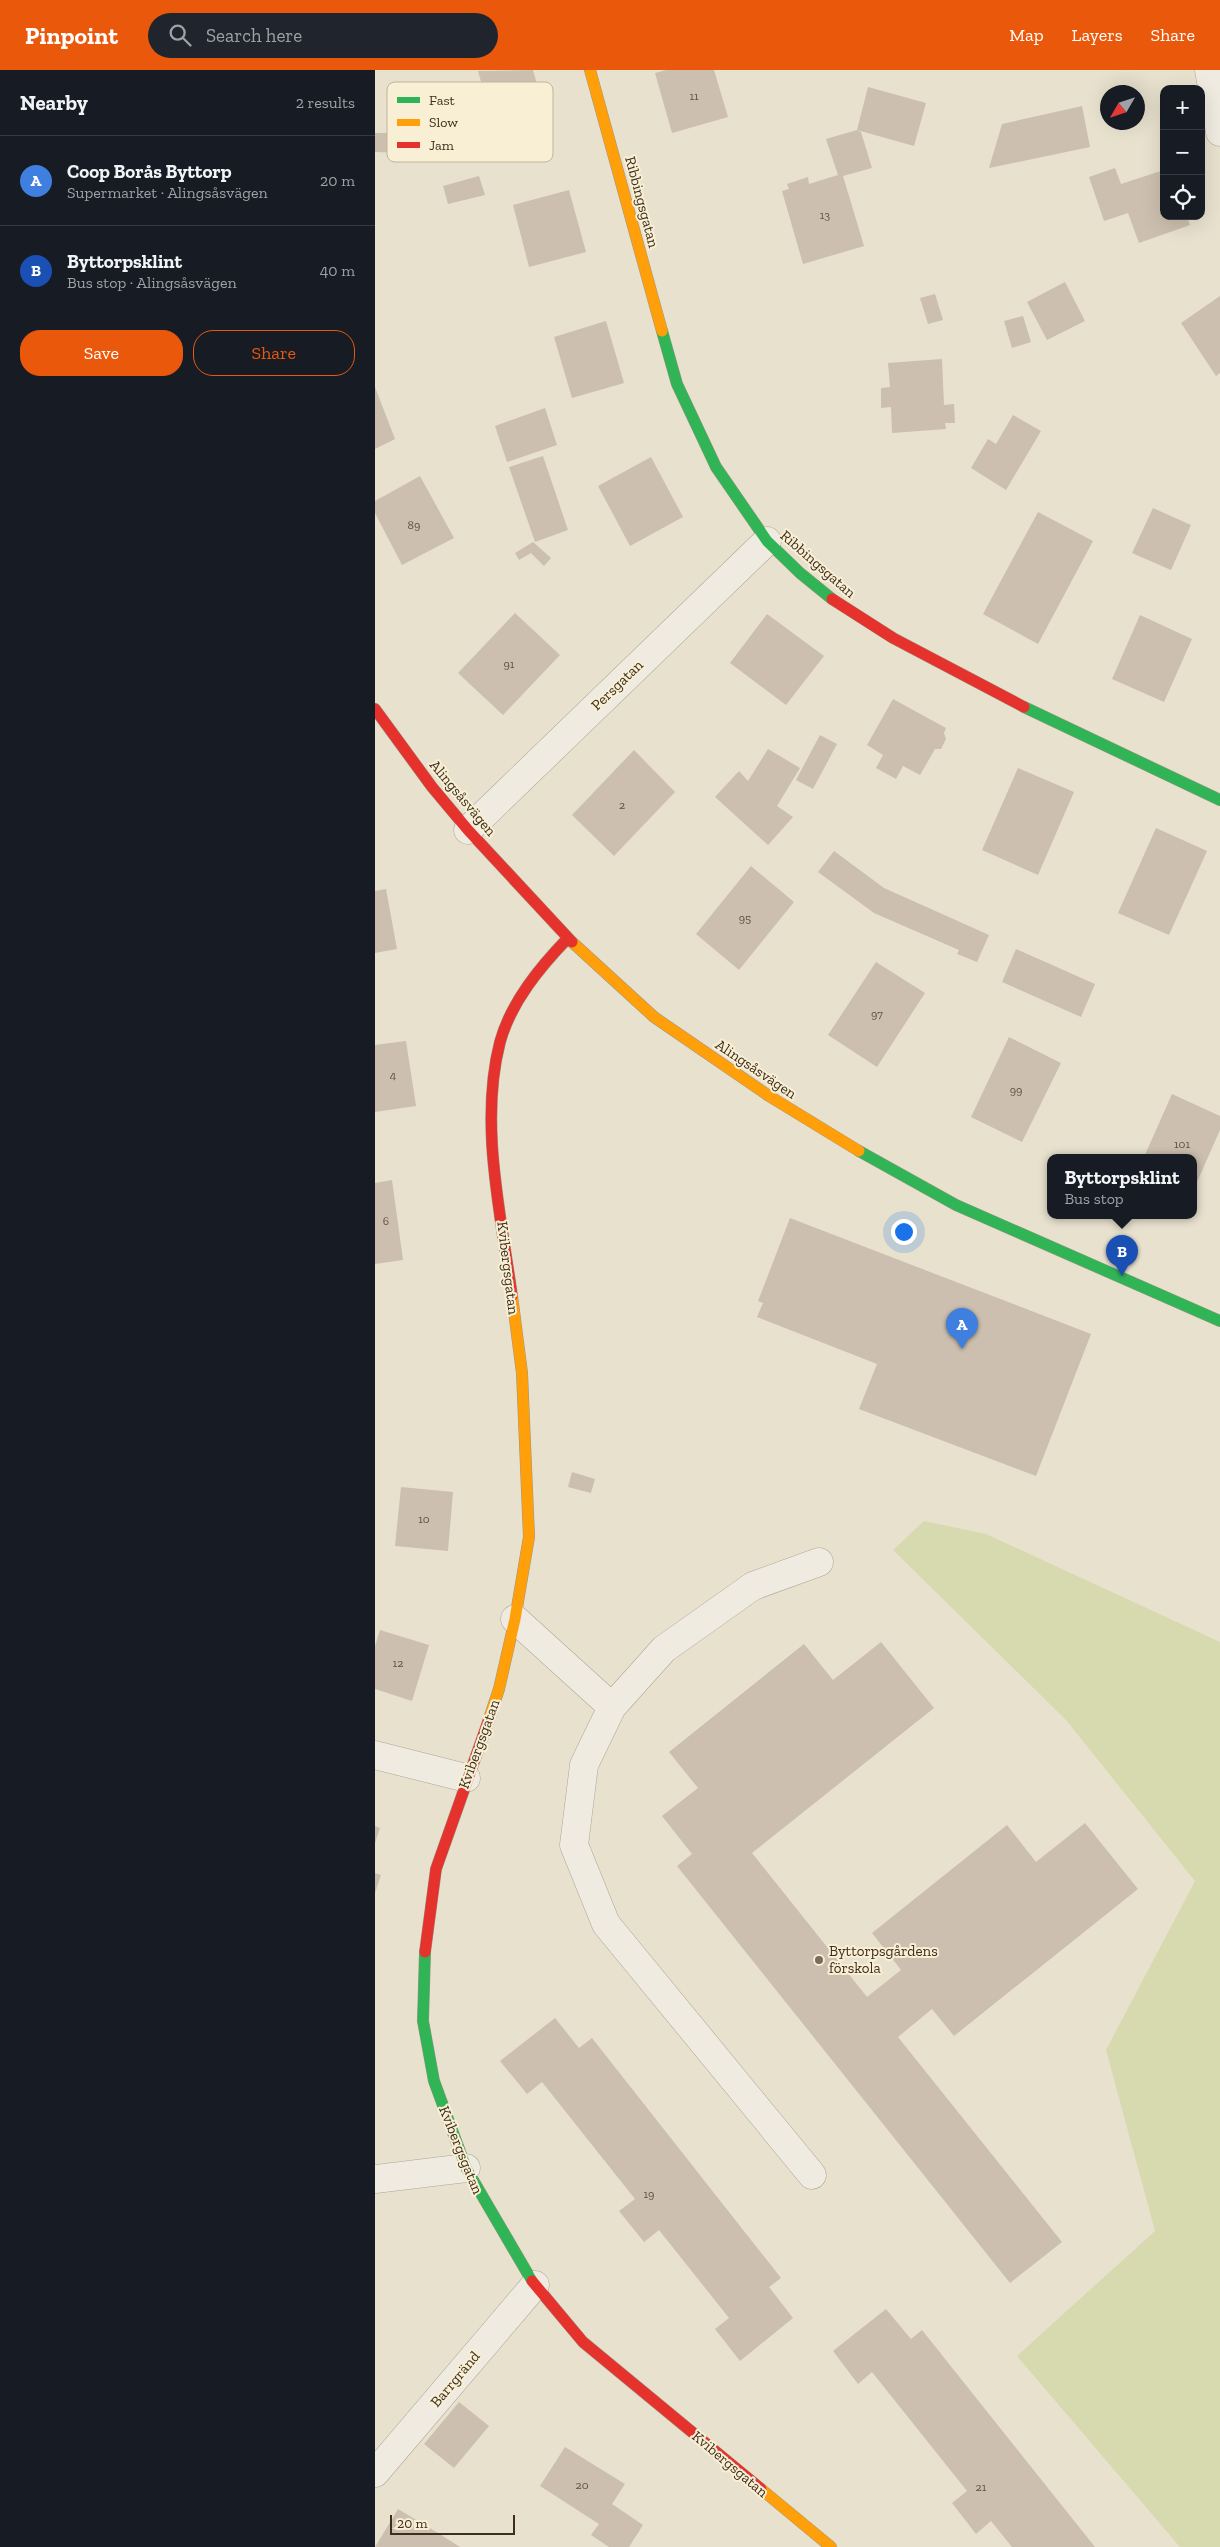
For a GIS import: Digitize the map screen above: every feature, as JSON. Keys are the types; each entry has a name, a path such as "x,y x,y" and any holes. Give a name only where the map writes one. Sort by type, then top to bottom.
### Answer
{"street":[{"name":"Ribbingsgatan","path":"590,70 677,384 716,467 767,541 800,573 841,606 893,638 1038,714 1220,800"},
{"path":"1209,70 1220,132"},
{"name":"Persgatan","path":"469,830 767,541"},
{"name":"Alingsåsvägen","path":"375,709 432,787 469,830 568,938 654,1016 769,1096 883,1166 956,1205 1220,1321"},
{"name":"Kvibergsgatan","path":"568,938 538,970 511,1016 500,1042 490,1108 494,1159 522,1382 529,1537 515,1619 499,1689 466,1778 436,1869 425,1951 423,2020 434,2081 465,2168 483,2202 535,2285 583,2342 831,2547"},
{"path":"812,2175 606,1924 574,1845 584,1765 612,1707 665,1649 753,1586 819,1562"},
{"path":"515,1619 612,1707"},
{"path":"375,1755 466,1778"},
{"path":"375,2179 465,2168"},
{"name":"Barrgränd","path":"375,2473 535,2285"}],"green space":[{"path":"924,1521 986,1534 1220,1642 1220,2547 1180,2547 1017,2356 1155,2231 1106,2050 1195,1881 1066,1720 893,1550"}],"building":[{"path":"533,70 536,82 481,82 478,71"},
{"path":"666,70 714,70 728,117 672,133 655,73"},
{"path":"868,87 926,103 914,146 857,130"},
{"path":"1082,106 1090,147 989,168 1002,124"},
{"path":"857,130 861,132 872,168 843,176 864,246 803,264 782,191 789,189 787,184 808,177 809,184 838,175 826,139"},
{"path":"375,133 387,133 387,152 375,152"},
{"path":"1115,168 1121,184 1160,171 1160,220 1188,220 1190,225 1139,243 1128,213 1104,221 1089,177"},
{"path":"479,176 485,195 448,204 443,186"},
{"path":"569,190 586,252 529,267 513,205"},
{"path":"1065,282 1085,321 1047,340 1027,302"},
{"path":"935,294 943,320 928,324 920,298"},
{"path":"1220,296 1220,373 1216,376 1181,323"},
{"path":"1023,316 1031,342 1012,348 1004,321"},
{"path":"606,321 624,383 572,398 554,337"},
{"path":"942,359 944,405 954,404 955,423 945,423 946,429 892,433 891,407 881,408 881,388 890,387 888,363"},
{"path":"375,387 395,439 375,449"},
{"path":"545,408 557,445 507,462 495,426"},
{"path":"1013,415 1041,431 1006,490 971,468 988,439 996,444"},
{"path":"543,456 568,530 535,542 509,467"},
{"path":"651,457 683,517 630,546 598,486"},
{"path":"420,476 454,538 402,565 375,513 375,501"},
{"path":"1153,508 1191,525 1171,570 1132,553"},
{"path":"1038,512 1093,541 1038,644 983,614"},
{"path":"533,542 551,558 544,566 531,553 519,560 515,553"},
{"path":"515,613 560,655 503,715 458,673"},
{"path":"767,614 824,656 786,705 730,663"},
{"path":"1140,615 1192,639 1164,702 1112,679"},
{"path":"893,699 946,728 944,733 946,739 941,749 935,749 920,775 903,766 896,779 876,768 883,755 867,745"},
{"path":"820,735 837,744 813,789 796,780"},
{"path":"768,749 800,768 777,806 793,817 768,845 715,797 739,771 748,781"},
{"path":"634,750 675,792 614,856 572,815"},
{"path":"1018,768 1074,792 1038,875 982,850"},
{"path":"1156,828 1207,851 1169,935 1118,913"},
{"path":"834,851 884,888 989,935 977,962 957,954 959,950 874,913 818,872"},
{"path":"751,866 794,902 739,970 696,934"},
{"path":"386,889 397,949 375,953 375,891"},
{"path":"1016,949 1095,984 1081,1017 1002,982"},
{"path":"876,962 925,993 877,1067 828,1035"},
{"path":"1009,1037 1061,1063 1022,1142 971,1117"},
{"path":"406,1041 416,1106 375,1112 375,1045"},
{"path":"1172,1094 1220,1116 1220,1130 1197,1182 1197,1154 1145,1154"},
{"path":"392,1180 403,1260 375,1264 375,1183"},
{"path":"790,1218 1091,1334 1036,1476 859,1409 877,1364 757,1317 763,1303 758,1301"},
{"path":"572,1472 595,1479 591,1493 568,1487"},
{"path":"401,1487 453,1492 448,1551 395,1546"},
{"path":"380,1630 429,1645 412,1701 375,1689 375,1646"},
{"path":"881,1642 934,1708 752,1853 867,1997 901,1970 872,1933 1007,1825 1036,1862 1085,1823 1138,1889 954,2036 932,2009 898,2037 1062,2242 1010,2283 677,1866 692,1854 662,1816 698,1788 669,1752 804,1644 833,1680"},
{"path":"375,1826 380,1828 375,1843"},
{"path":"375,1873 381,1875 375,1893"},
{"path":"555,2018 579,2048 592,2038 781,2278 769,2287 793,2318 740,2361 715,2329 729,2318 659,2230 644,2242 619,2211 635,2199 542,2082 527,2094 500,2061"},
{"path":"886,2309 911,2339 922,2330 1095,2547 1012,2547 991,2521 976,2534 952,2503 967,2491 872,2372 858,2384 833,2351"},
{"path":"459,2402 489,2426 454,2468 424,2444"},
{"path":"565,2447 625,2484 612,2504 643,2525 629,2547 609,2547 591,2535 599,2524 540,2486"},
{"path":"398,2509 438,2533 460,2547 375,2547"}],"traffic: fast":[{"path":"662,331 677,384 716,467 767,541 800,573 832,599"},
{"path":"1024,707 1220,800"},
{"path":"859,1151 956,1205 1220,1321"},
{"path":"425,1952 423,2021 434,2081 466,2168 532,2281"}],"traffic: slow":[{"path":"590,70 662,331"},
{"path":"572,942 654,1017 769,1096 859,1151"},
{"path":"488,1722 499,1689 515,1619 529,1537 522,1373 512,1296"},
{"path":"761,2489 831,2547"}],"traffic: jam":[{"path":"832,599 893,638 1024,707"},
{"path":"375,709 432,787 468,830 572,942"},
{"path":"512,1296 494,1169 491,1104 494,1073 500,1042 511,1013 537,973 568,938"},
{"path":"425,1952 436,1869 488,1722"},
{"path":"532,2281 583,2342 761,2489"}],"place":[{"name":"Byttorpsklint","path":"1122,1276"},
{"name":"Coop Borås Byttorp","path":"962,1349"},
{"name":"Byttorpsgårdens förskola","path":"819,1960"}]}
